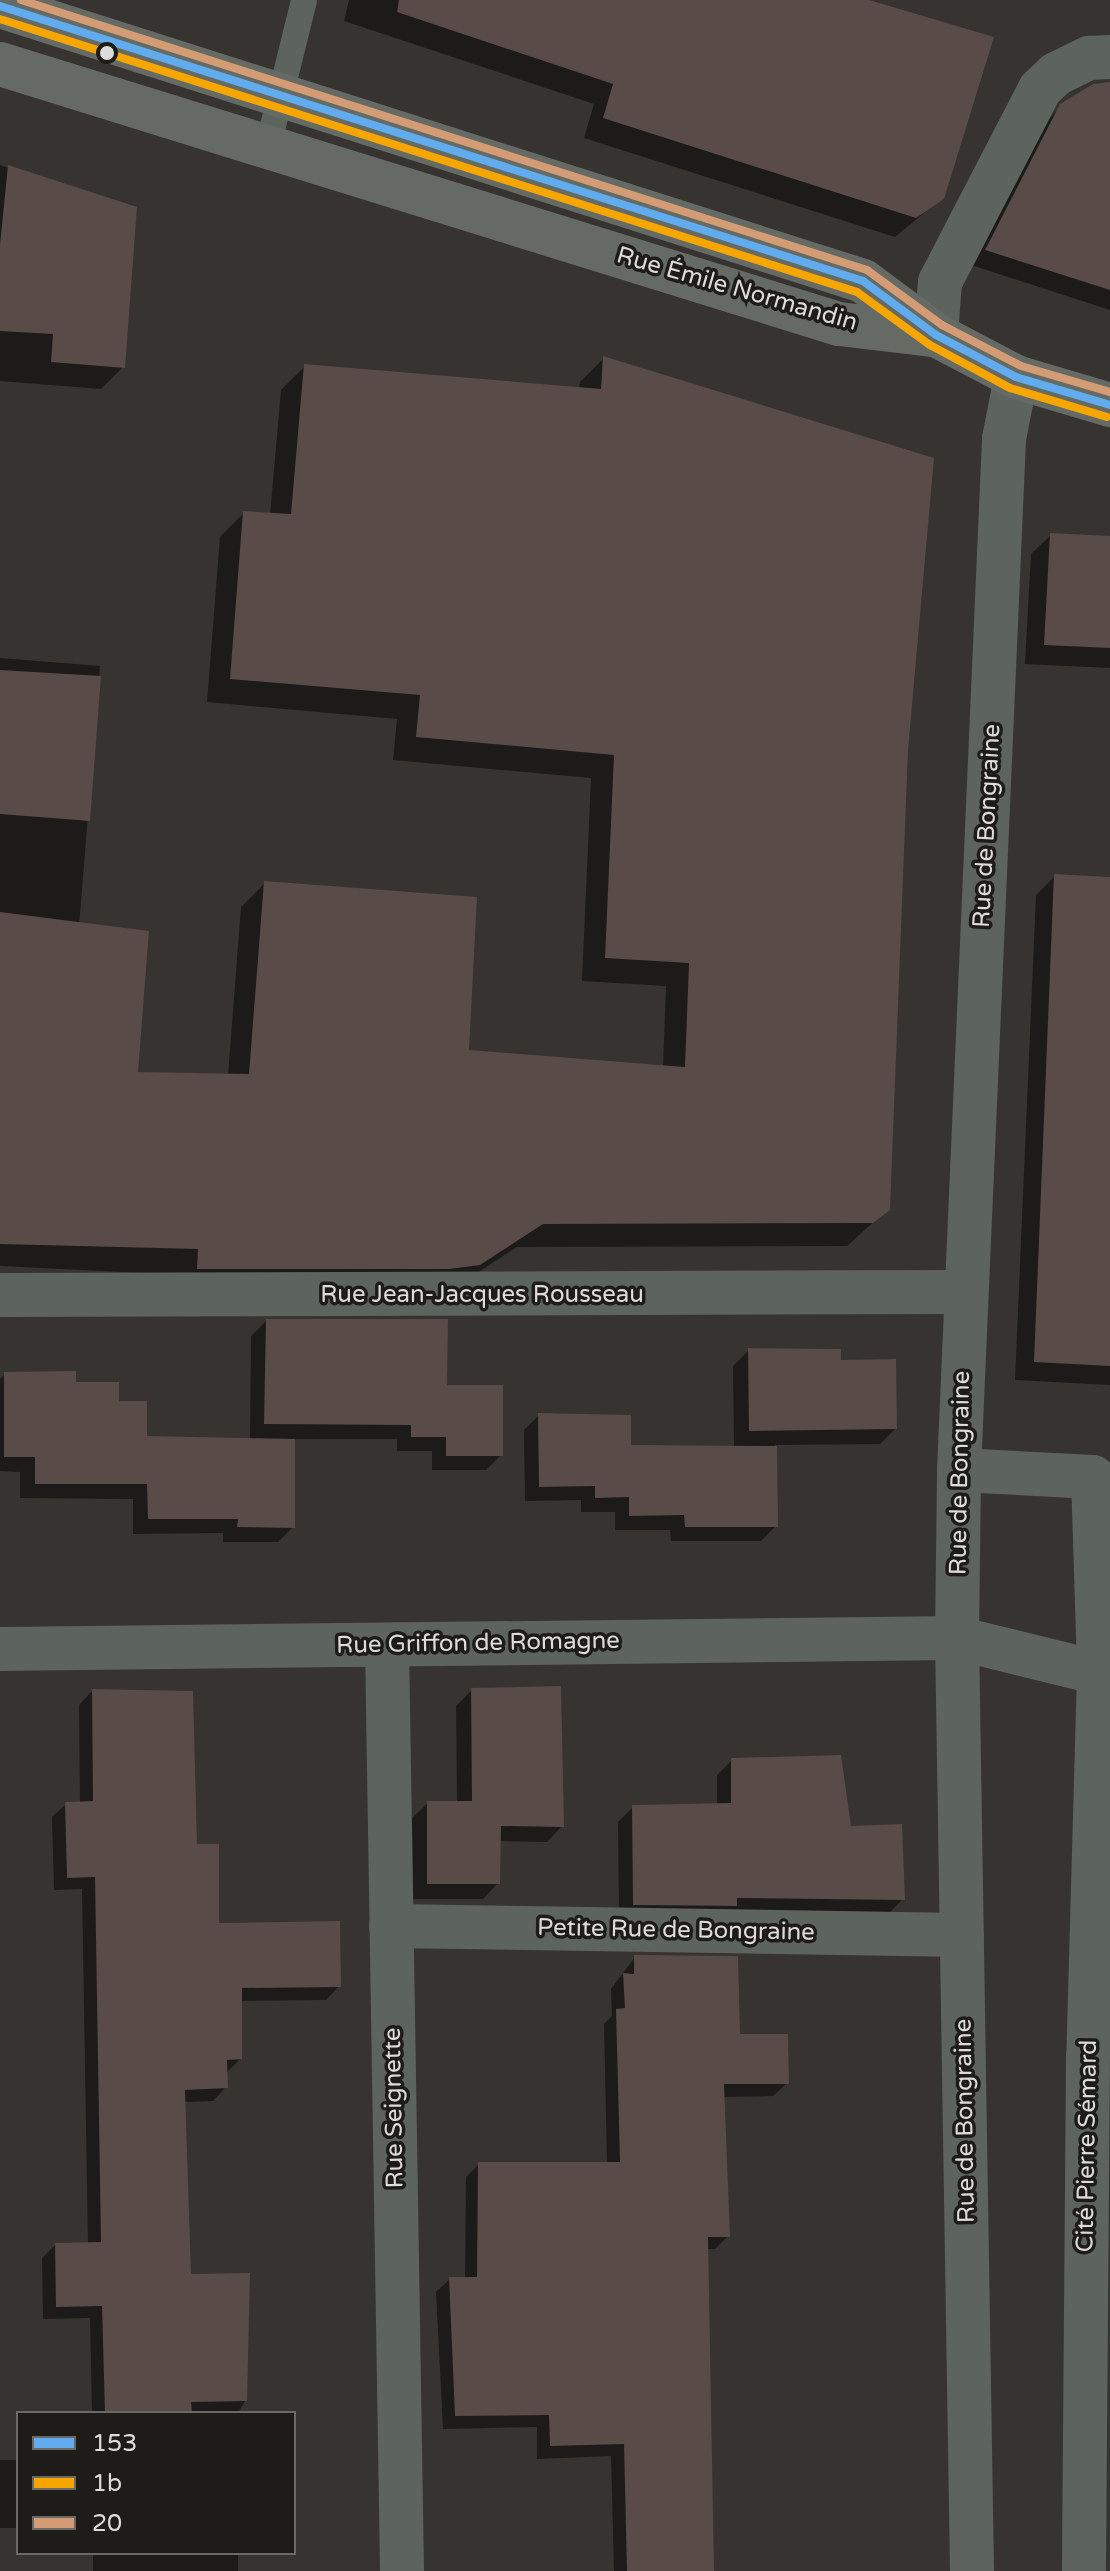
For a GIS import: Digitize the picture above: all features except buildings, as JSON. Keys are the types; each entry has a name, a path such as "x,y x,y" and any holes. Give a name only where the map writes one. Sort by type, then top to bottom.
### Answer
{"main road":[{"name":"Rue Émile Normandin","path":"0,6 282,92 863,281 936,335"},
{"name":"Rue Émile Normandin","path":"0,64 839,324 936,335"},
{"path":"936,335 1016,377 1110,405"}],"street":[{"path":"936,335 940,282 1040,89 1056,74 1089,58 1110,57"},
{"name":"Rue de Bongraine","path":"972,2571 957,1638 959,1470 964,1292 1004,439 1016,377"},
{"name":"Rue Jean-Jacques Rousseau","path":"0,1295 964,1292"},
{"name":"Cité Pierre Sémard","path":"959,1470 1093,1477 1099,1673 1099,2056 1084,2571"},
{"name":"Rue Griffon de Romagne","path":"0,1649 957,1638 1099,1673"},
{"name":"Rue Seignette","path":"387,1645 402,2571"},
{"name":"Petite Rue de Bongraine","path":"391,1926 962,1935"}],"lane":[{"path":"268,146 304,0"}],"transit line":[{"name":"20","path":"21,0 867,270 942,325 1021,366 1110,392"},
{"name":"153","path":"0,6 863,281 936,335 1016,377 1110,405"},
{"name":"1b","path":"0,19 857,292 930,345 1010,388 1107,417"}]}
